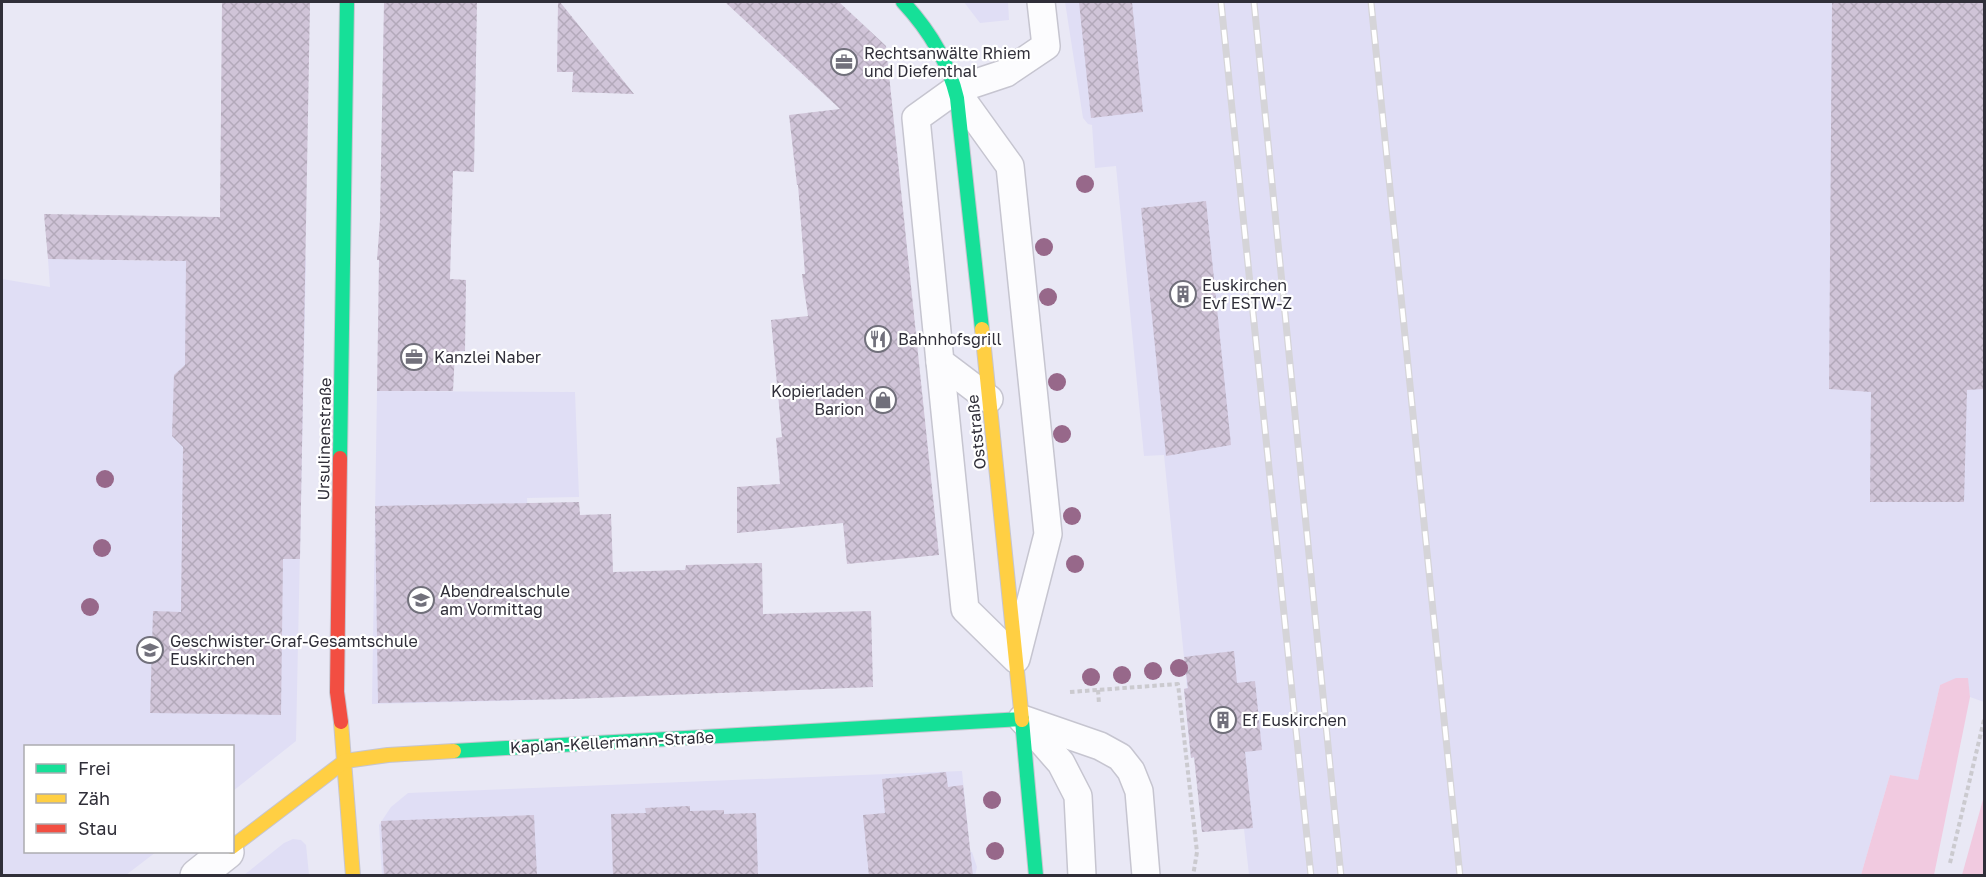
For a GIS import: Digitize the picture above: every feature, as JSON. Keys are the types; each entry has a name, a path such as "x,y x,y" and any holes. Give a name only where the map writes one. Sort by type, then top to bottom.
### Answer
{"street":[{"name":"Ursulinenstraße","path":"347,2 337,692 345,761 353,876"},
{"name":"Oststraße","path":"903,2 917,16 934,40 949,70 955,90 1016,658 1036,876"},
{"name":"Kaplan-Kellermann-Straße","path":"234,845 345,761 388,755 554,744 1022,719"},
{"path":"197,876 226,853"}],"lane":[{"path":"955,90 1010,166 1012,177 1048,534 1016,658 965,609 916,118 955,90 1006,73 1046,46 1041,2"},
{"path":"940,362 989,399"},
{"path":"1022,719 1062,763 1078,796 1082,876"},
{"path":"1022,719 1100,746 1120,757 1131,771 1139,791 1146,876"}],"path":[{"path":"1950,863 1984,720"}],"shaded area":[{"path":"964,2 1008,2 1009,20 980,23"},
{"path":"1065,2 1984,2 1984,702 1970,697 1967,678 1940,685 1918,781 1890,775 1861,875 1249,875 1244,829 1202,832 1195,758 1191,758 1184,689 1187,688 1164,455 1144,456 1116,166 1095,168 1092,125 1083,118"},
{"name":"Geschwister-Graf-Gesamtschule Euskirchen","path":"175,257 306,259 296,741 234,790 234,745 24,745 24,853 155,853 126,875 2,875 2,279 50,287 48,259 175,261"},
{"name":"Geschwister-Graf-Gesamtschule Euskirchen","path":"377,391 575,392 579,497 527,498 536,700 372,704"},
{"path":"1956,678 1968,678 1970,697 1934,875 1861,875 1890,775 1918,780 1940,685"},
{"path":"962,771 970,852 972,852 977,867 975,876 382,875 379,825 391,807 408,793"},
{"path":"1984,796 1984,875 1962,875"},
{"path":"293,839 301,840 306,845 309,875 244,875 284,843"}],"building":[{"path":"222,2 310,2 300,559 283,559 281,715 150,713 153,611 181,612 183,447 172,436 174,375 185,365 186,261 48,259 44,214 220,217"},
{"path":"384,2 477,2 474,172 453,171 450,279 466,280 465,351 455,351 453,391 377,391 379,260 377,260 380,220"},
{"path":"558,2 634,94 572,92 573,72 557,72"},
{"path":"725,2 839,2 886,46 939,555 847,564 843,523 737,533 737,487 780,484 776,438 782,437 771,320 808,316 802,274 805,274 798,185 789,115 840,109"},
{"path":"1079,2 1132,2 1143,112 1091,118"},
{"path":"1832,2 1984,2 1984,389 1967,390 1964,502 1870,502 1871,392 1829,389"},
{"name":"Euskirchen Evf ESTW-Z","path":"1206,201 1231,445 1166,456 1141,208"},
{"path":"579,502 580,515 611,514 613,572 685,570 686,565 762,563 763,614 871,611 873,687 571,699 378,703 375,506"},
{"path":"1234,651 1237,683 1255,681 1262,750 1245,752 1253,828 1202,832 1194,757 1191,758 1184,689 1188,688 1184,657"},
{"path":"946,772 948,787 963,785 973,876 869,876 863,815 885,813 882,779"},
{"path":"690,806 690,811 724,810 724,814 756,813 758,876 613,876 611,814 646,813 645,808"},
{"path":"534,815 537,876 384,876 381,821"}],"railway":[{"path":"1221,2 1311,876"},
{"path":"1254,2 1341,876"},
{"path":"1371,2 1460,876"}],"traffic: fast":[{"path":"340,458 347,2"},
{"path":"903,2 921,23 943,58 957,98 982,329"},
{"path":"454,751 1022,719"},
{"path":"1022,720 1036,876"}],"traffic: slow":[{"path":"982,329 1022,720"},
{"path":"341,722 353,876"},
{"path":"234,845 345,761 388,755 454,751"}],"traffic: jam":[{"path":"340,458 337,692 341,722"}],"place":[{"name":"Rechtsanwälte Rhiem und Diefenthal","path":"844,62"},
{"name":"Euskirchen Evf ESTW-Z","path":"1183,294"},
{"name":"Bahnhofsgrill","path":"878,339"},
{"name":"Kanzlei Naber","path":"414,357"},
{"name":"Kopierladen Barion","path":"883,400"},
{"name":"Abendrealschule am Vormittag","path":"421,600"},
{"name":"Geschwister-Graf-Gesamtschule Euskirchen","path":"150,650"},
{"name":"Ef Euskirchen","path":"1223,720"}]}
